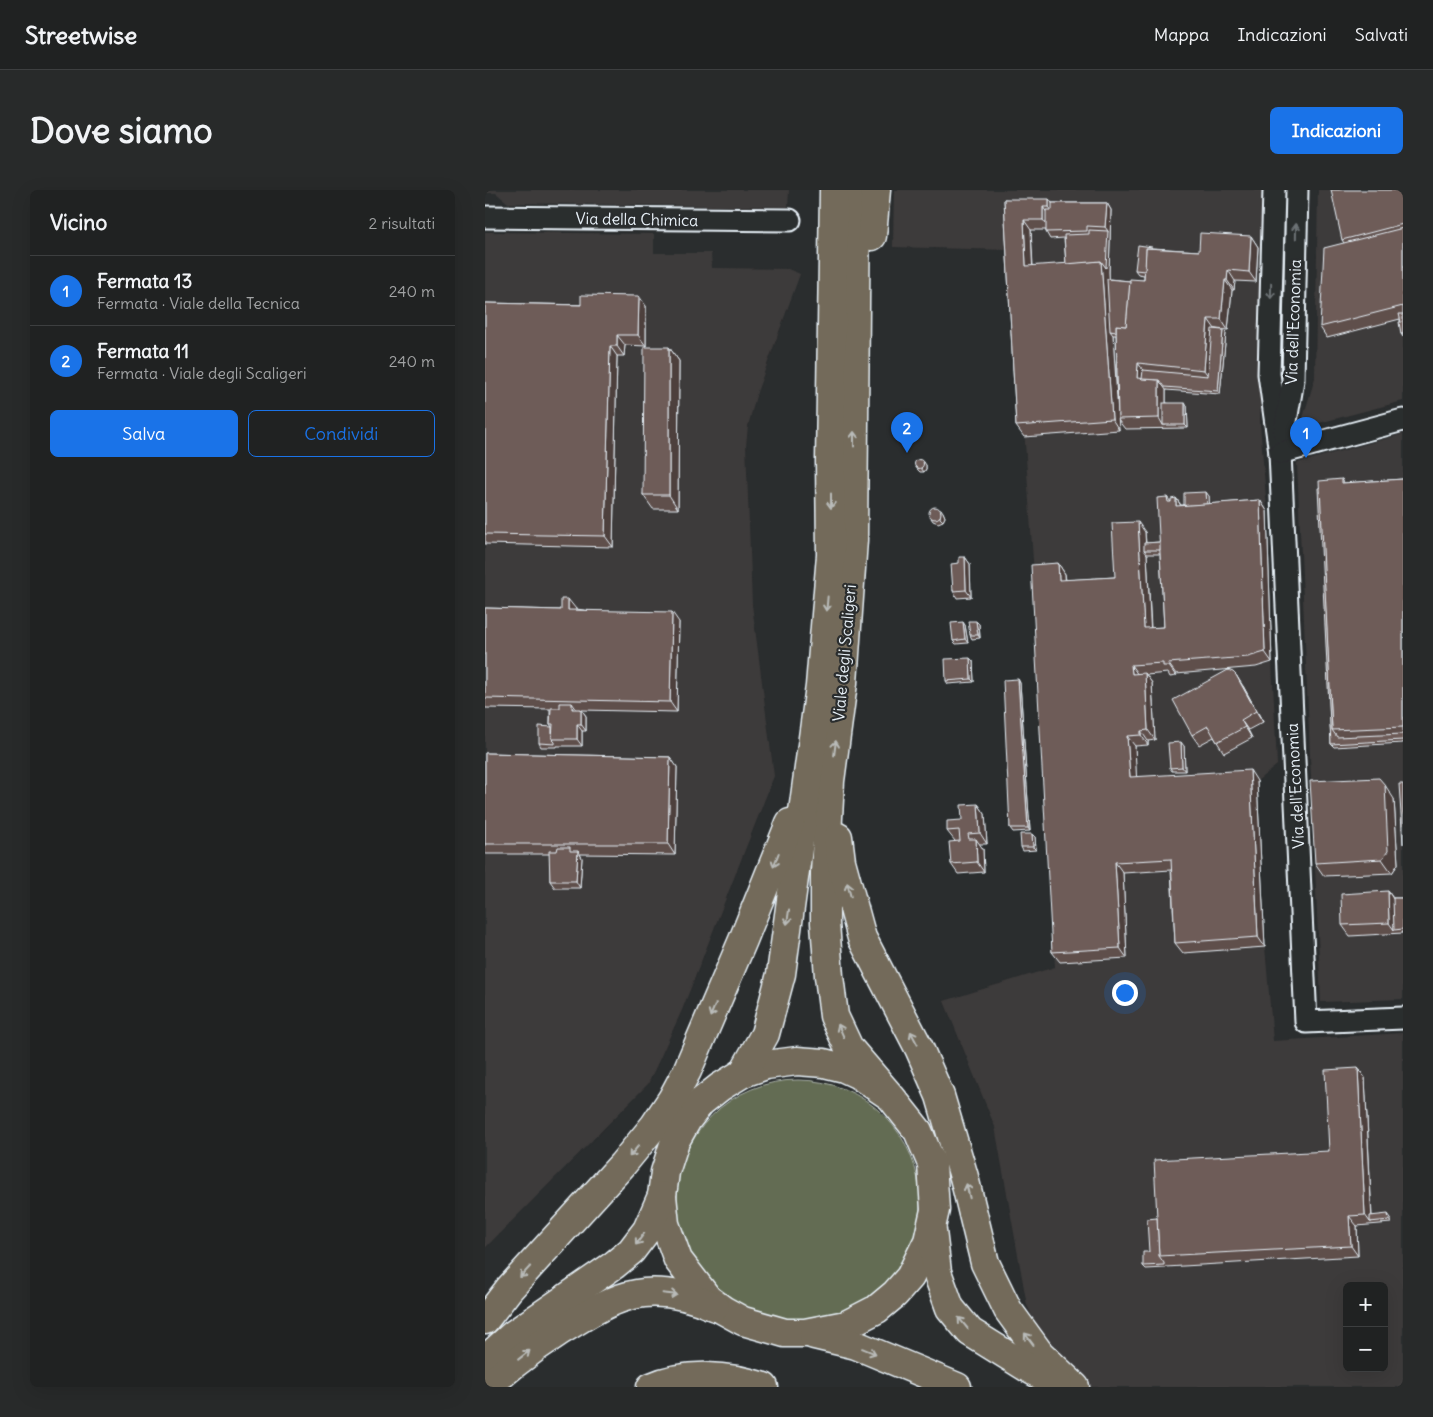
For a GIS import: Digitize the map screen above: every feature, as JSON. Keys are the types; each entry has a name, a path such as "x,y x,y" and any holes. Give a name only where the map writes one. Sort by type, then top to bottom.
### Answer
{"highway":[{"path":"817,190 830,461"},
{"name":"Viale degli Scaligeri","path":"834,190 830,461 831,555 820,686 818,782 825,873 825,923 829,976 834,1016 849,1048 891,1097 919,1131 931,1164 935,1210 928,1241 909,1277 895,1294 877,1309 845,1325 805,1333 785,1332 743,1321 708,1299 678,1260 665,1224 662,1196 665,1172 672,1148 687,1120 701,1102 719,1087 743,1073 766,1065 797,1061 824,1063 844,1068 857,1074 891,1097"},
{"name":"Viale degli Scaligeri","path":"743,1073 765,1034 781,974 818,782 843,683 853,540 856,190"},
{"path":"854,407 876,190"},
{"path":"485,1320 509,1289 622,1165 654,1126 672,1099 687,1071 743,940 818,782"},
{"path":"818,782 862,938 919,1048 940,1096 964,1177 985,1263 1008,1310 1040,1354 1075,1387"},
{"path":"485,1360 514,1334 614,1265 631,1251 647,1230 662,1196"},
{"path":"932,1230 937,1272 950,1308 971,1332 1062,1387"},
{"path":"487,1387 526,1353 554,1333 606,1304 625,1297 644,1293 664,1293 701,1301 723,1310"},
{"path":"805,1333 856,1345 957,1387"},
{"path":"651,1387 674,1380 704,1377 741,1380 764,1387"}],"street":[{"name":"Via dell'Economia","path":"1274,190 1269,374 1280,453 1306,1022 1403,1018"},
{"name":"Via dell'Economia","path":"1280,453 1293,380 1297,190"},
{"name":"Via della Chimica","path":"485,217 790,220"},
{"path":"1280,453 1403,420"}],"shaded area":[{"path":"485,190 789,190 788,207 508,203 496,193 485,193"},
{"path":"894,190 1263,190 1260,424 1267,511 1277,765 1257,781 1265,947 1273,1041 1403,1033 1403,1387 1091,1387 1086,1385 1044,1342 1027,1305 995,1127 944,1001 1055,967 1033,560 1012,250 893,247"},
{"path":"1318,190 1403,190 1403,401 1300,428 1315,378"},
{"path":"485,232 654,234 654,253 711,253 712,268 788,269 800,274 757,392 748,426 746,445 752,605 774,776 682,1010 648,1084 485,1248"},
{"path":"1403,434 1403,999 1321,1002 1297,463"}],"green space":[{"path":"798,1080 822,1083 845,1090 866,1101 884,1116 899,1134 910,1155 917,1178 920,1202 917,1226 910,1249 899,1270 884,1288 866,1303 845,1314 822,1321 798,1324 774,1321 751,1314 730,1303 712,1288 697,1270 686,1249 679,1226 676,1202 679,1178 686,1155 697,1134 712,1116 730,1101 751,1090 774,1083"}],"building":[{"path":"1331,190 1403,190 1403,224 1342,240"},
{"path":"1004,199 1049,199 1049,207 1043,207 1043,220 1024,220 1026,266 1101,261 1112,419 1016,426"},
{"path":"1052,203 1107,203 1105,227 1087,226 1087,231 1046,232 1046,210 1052,210"},
{"path":"1403,228 1403,306 1320,327 1324,248"},
{"path":"1089,230 1108,231 1106,268 1101,261 1066,264 1064,235 1089,234"},
{"path":"1200,233 1251,236 1249,272 1228,270 1227,280 1225,280 1221,319 1208,319 1204,370 1138,363 1137,378 1159,380 1159,418 1118,419 1116,325 1126,326 1130,279 1144,280 1146,248 1199,251"},
{"path":"1138,245 1152,247 1146,248 1145,271 1135,270"},
{"path":"1107,279 1130,281 1126,326 1116,325 1116,332 1110,331"},
{"path":"581,295 639,296 638,335 617,335 617,346 610,346 605,536 485,534 485,303 581,305"},
{"path":"1399,314 1403,314 1403,334 1401,334"},
{"path":"1212,329 1223,330 1218,391 1164,387 1159,380 1142,379 1143,370 1208,376"},
{"path":"644,347 669,347 669,495 643,495"},
{"path":"1163,403 1185,403 1185,425 1163,425"},
{"path":"919,459 924,464 919,469 914,464"},
{"path":"1342,479 1342,483 1403,479 1403,727 1332,730 1319,481"},
{"path":"1318,488 1320,488 1332,730 1337,737 1403,734 1403,740 1331,744"},
{"path":"1206,492 1207,504 1181,506 1184,505 1184,493"},
{"path":"1167,497 1168,502 1176,498 1176,506 1260,500 1265,652 1248,657 1168,663 1169,666 1163,666 1163,663 1131,665 1132,674 1145,673 1148,730 1141,731 1141,735 1127,736 1130,777 1250,770 1258,937 1175,943 1171,859 1115,862 1120,948 1052,952 1031,565 1058,563 1059,580 1115,577 1112,523 1138,522 1144,628 1164,627 1157,498"},
{"path":"937,507 940,508 940,518 933,519 930,518 929,511 930,508"},
{"path":"1160,542 1160,550 1144,550 1144,543"},
{"path":"959,557 965,557 966,590 953,591 951,564 959,563"},
{"path":"561,599 568,599 568,610 672,612 670,702 485,698 485,608 561,610"},
{"path":"968,621 976,621 978,635 970,635"},
{"path":"963,622 965,639 953,641 951,623"},
{"path":"970,658 971,679 946,681 945,659"},
{"path":"1228,670 1236,675 1256,711 1241,720 1245,727 1217,742 1208,726 1192,735 1173,700"},
{"path":"1018,679 1028,828 1010,828 1003,680"},
{"path":"560,703 572,703 572,709 581,709 581,724 577,724 577,739 552,739 553,724 550,724 551,708 560,708"},
{"path":"539,726 552,727 552,739 555,744 539,743"},
{"path":"1181,742 1182,767 1170,768 1168,743"},
{"path":"485,753 670,757 668,844 485,844"},
{"path":"1379,778 1385,785 1388,851 1382,859 1315,863 1310,781"},
{"path":"1399,784 1403,784 1403,844"},
{"path":"978,804 980,833 968,834 969,839 976,839 977,862 951,864 949,842 960,841 959,830 947,831 947,821 962,820 961,805"},
{"path":"1020,834 1032,834 1033,847 1021,847"},
{"path":"558,847 570,847 570,851 578,851 576,881 550,881 549,851 557,851"},
{"path":"1388,891 1389,923 1342,925 1341,894"},
{"path":"1393,898 1403,898 1403,929 1394,930"},
{"path":"1358,1068 1365,1215 1349,1216 1351,1246 1159,1256 1154,1160 1329,1151 1325,1070"},
{"path":"1388,1214 1389,1220 1370,1222 1370,1216"},
{"path":"1157,1218 1159,1256 1164,1265 1143,1266 1143,1252 1149,1252 1147,1219"}],"place":[{"name":"Fermata 11","path":"907,453"},
{"name":"Fermata 13","path":"1306,458"}]}
